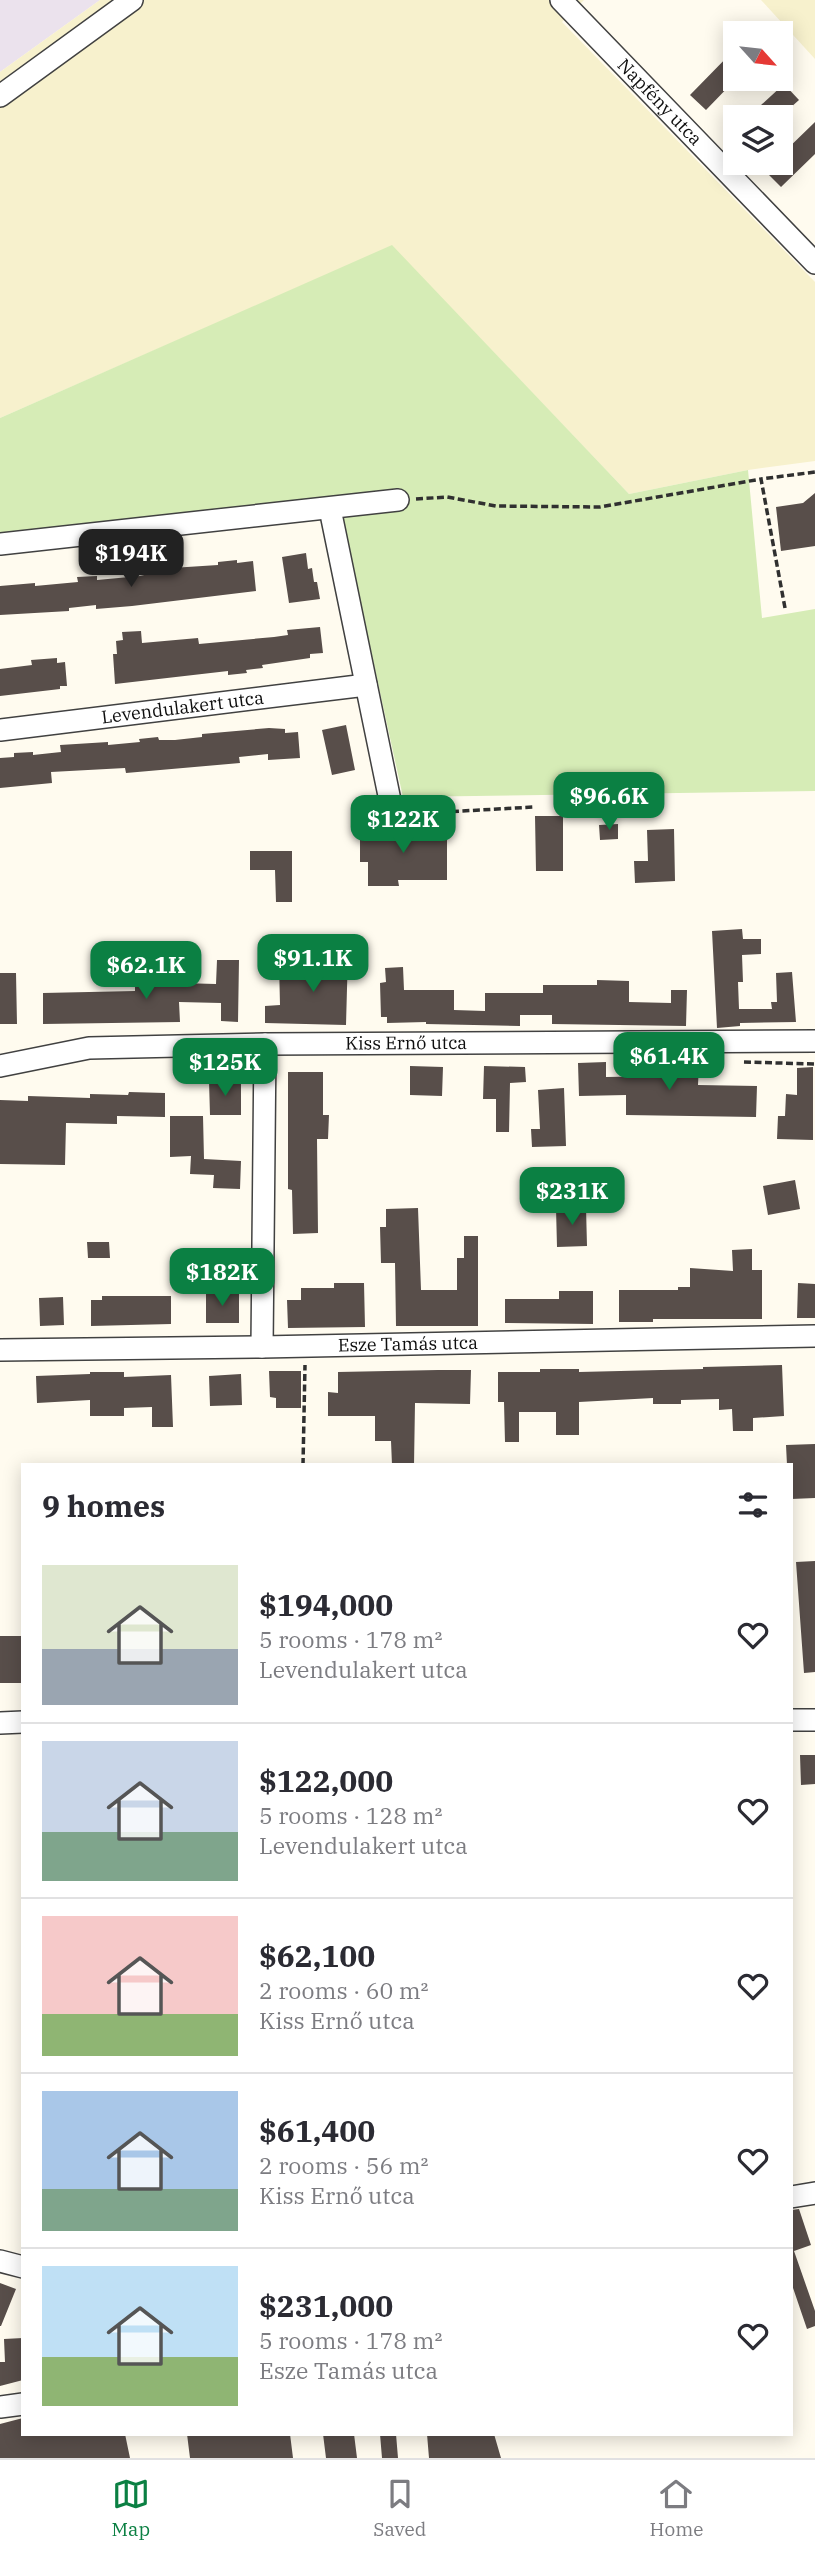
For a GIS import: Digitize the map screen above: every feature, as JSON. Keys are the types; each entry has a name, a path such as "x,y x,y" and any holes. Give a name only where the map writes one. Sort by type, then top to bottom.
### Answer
{"street":[{"path":"0,96 132,0"},
{"name":"Napfény utca","path":"561,0 815,263"},
{"path":"0,544 398,500"},
{"path":"330,509 393,815"},
{"name":"Levendulakert utca","path":"0,730 366,685"},
{"name":"Kiss Ernő utca","path":"0,1066 89,1048 265,1044 815,1041"},
{"path":"262,1347 265,1044"},
{"name":"Esze Tamás utca","path":"0,1350 815,1336"},
{"path":"793,1720 815,1720"},
{"path":"0,1723 21,1722"},
{"path":"793,2197 815,2193"},
{"path":"0,2261 21,2266"},
{"path":"0,2407 21,2404"}],"path":[{"path":"398,500 447,497 496,506 600,507 815,472"},
{"path":"761,479 785,608"},
{"path":"393,815 533,807"},
{"path":"741,1062 815,1064"},
{"path":"303,1463 305,1360"}],"shaded area":[{"path":"0,0 100,0 0,72"},
{"path":"100,0 584,0 562,22 815,282 815,461 748,470 629,494 392,246 0,418 0,72"},
{"path":"761,0 815,0 815,59 793,35 793,21 780,21"}],"green space":[{"path":"392,245 629,494 748,470 762,618 815,609 815,791 403,797 337,496 0,533 0,418"}],"building":[{"path":"723,61 724,91 706,110 690,95"},
{"path":"776,91 791,91 799,100 793,105 761,105"},
{"path":"815,122 815,154 781,187 769,175 793,175 793,143"},
{"path":"815,493 815,546 781,551 776,507 803,503"},
{"path":"306,553 308,569 312,568 320,599 289,603 282,557"},
{"path":"237,560 237,563 253,561 256,591 132,606 96,609 96,605 69,608 69,611 0,615 0,586 78,582 77,577 97,576 97,580 140,576 157,572 156,569 218,565 218,562"},
{"path":"320,627 323,653 310,654 310,658 262,665 263,668 246,670 247,673 228,675 228,671 115,684 113,654 117,654 116,641 123,640 122,632 141,631 142,643 198,638 199,644 274,637 288,635 287,630"},
{"path":"57,658 57,663 65,662 67,686 0,696 0,669 32,665 31,660"},
{"path":"346,725 355,770 332,775 322,730"},
{"path":"285,729 285,733 298,732 300,758 268,760 268,754 239,757 240,763 126,773 125,768 51,772 52,783 0,788 0,758 14,757 14,753 33,752 33,755 61,752 60,745 108,742 108,745 158,737 159,740 175,740 202,737 202,734"},
{"path":"535,816 563,816 563,871 536,871"},
{"path":"618,824 618,839 600,840 599,825"},
{"path":"360,827 388,827 396,828 396,831 447,830 447,880 398,880 399,886 368,886 368,862 360,862"},
{"path":"674,829 675,881 635,883 634,861 648,861 647,830"},
{"path":"250,851 292,851 292,902 276,902 275,870 250,870"},
{"path":"742,929 743,939 761,939 761,954 742,955 743,982 738,982 739,1009 772,1009 771,1002 777,1002 776,973 792,972 796,1022 740,1023 740,1026 717,1028 712,931"},
{"path":"333,951 348,952 346,1025 265,1023 265,1006 280,1005 279,963 294,963 294,974 320,975 320,956 333,956"},
{"path":"217,960 239,960 238,1022 221,1021 221,1003 179,1002 180,1022 43,1024 43,993 135,991 135,978 180,978 180,983 216,984"},
{"path":"403,967 404,990 454,990 454,1010 485,1011 485,993 543,993 543,985 597,985 597,980 629,981 629,1002 671,1003 671,990 687,990 686,1026 552,1024 552,1015 520,1015 520,1026 387,1023 387,1017 381,1017 380,983 386,982 385,968"},
{"path":"0,973 16,973 17,1024 0,1024"},
{"path":"606,1062 606,1077 662,1076 663,1062 699,1063 698,1085 757,1086 756,1117 626,1115 626,1095 579,1096 578,1063"},
{"path":"410,1066 443,1067 442,1096 410,1095"},
{"path":"484,1066 525,1067 526,1082 510,1083 509,1132 496,1132 496,1099 483,1099"},
{"path":"813,1067 813,1140 777,1139 778,1116 785,1116 786,1094 797,1095 797,1068"},
{"path":"288,1072 323,1072 323,1115 329,1115 328,1139 317,1139 318,1233 293,1234 292,1190 288,1189"},
{"path":"209,1081 241,1081 241,1115 210,1115"},
{"path":"564,1088 566,1146 532,1147 531,1129 540,1129 538,1090"},
{"path":"129,1092 165,1093 165,1117 117,1116 117,1124 66,1123 65,1165 0,1164 0,1100 28,1101 28,1096 90,1098 90,1094 128,1095"},
{"path":"170,1116 203,1116 204,1159 241,1161 240,1189 213,1188 214,1175 190,1174 191,1156 170,1157"},
{"path":"795,1180 800,1209 768,1215 763,1186"},
{"path":"586,1207 587,1246 557,1247 556,1208"},
{"path":"418,1208 421,1290 457,1290 457,1258 464,1258 464,1236 478,1236 478,1326 396,1326 395,1263 381,1263 380,1227 386,1227 386,1209"},
{"path":"87,1242 109,1242 110,1258 88,1258"},
{"path":"752,1249 752,1270 762,1270 762,1319 653,1319 653,1322 619,1322 619,1290 678,1290 678,1287 690,1287 690,1268 733,1271 732,1250"},
{"path":"334,1283 364,1283 365,1327 288,1328 287,1300 301,1300 301,1288 334,1288"},
{"path":"798,1283 815,1284 815,1318 797,1318"},
{"path":"559,1291 593,1291 593,1324 505,1323 505,1299 559,1299"},
{"path":"206,1292 239,1292 239,1323 206,1323"},
{"path":"102,1296 171,1296 171,1324 91,1326 91,1300 102,1300"},
{"path":"63,1297 64,1325 40,1326 39,1298"},
{"path":"782,1365 784,1416 753,1418 753,1431 733,1431 732,1409 719,1410 719,1399 681,1400 681,1404 653,1404 653,1398 579,1402 579,1435 556,1435 556,1412 519,1412 519,1442 505,1442 504,1402 498,1402 498,1372"},
{"path":"471,1370 470,1404 415,1403 414,1463 392,1463 391,1441 375,1441 375,1416 328,1416 328,1392 338,1393 338,1372"},
{"path":"269,1371 301,1371 301,1408 276,1408 276,1398 270,1397"},
{"path":"124,1372 124,1377 171,1375 173,1427 152,1427 152,1407 124,1408 124,1416 90,1416 90,1400 37,1403 36,1376"},
{"path":"241,1374 242,1405 210,1406 209,1376"},
{"path":"815,1444 815,1498 793,1499 793,1463 787,1463 786,1445"},
{"path":"815,1561 815,1672 804,1673 796,1562"},
{"path":"0,1636 21,1636 21,1683 0,1683"},
{"path":"800,1755 815,1755 815,1784 801,1785"},
{"path":"799,2209 811,2245 794,2251 815,2311 815,2326 807,2329 793,2288 793,2210"},
{"path":"0,2283 16,2289 1,2326 0,2326"},
{"path":"21,2338 21,2381 0,2386 0,2362 5,2362 4,2339"},
{"path":"21,2419 21,2436 125,2436 130,2458 0,2458 0,2424"},
{"path":"187,2436 290,2436 293,2458 190,2458"},
{"path":"323,2436 354,2436 357,2458 326,2458"},
{"path":"380,2436 396,2436 398,2458 382,2458"},
{"path":"427,2436 495,2436 501,2458 429,2458"}]}
